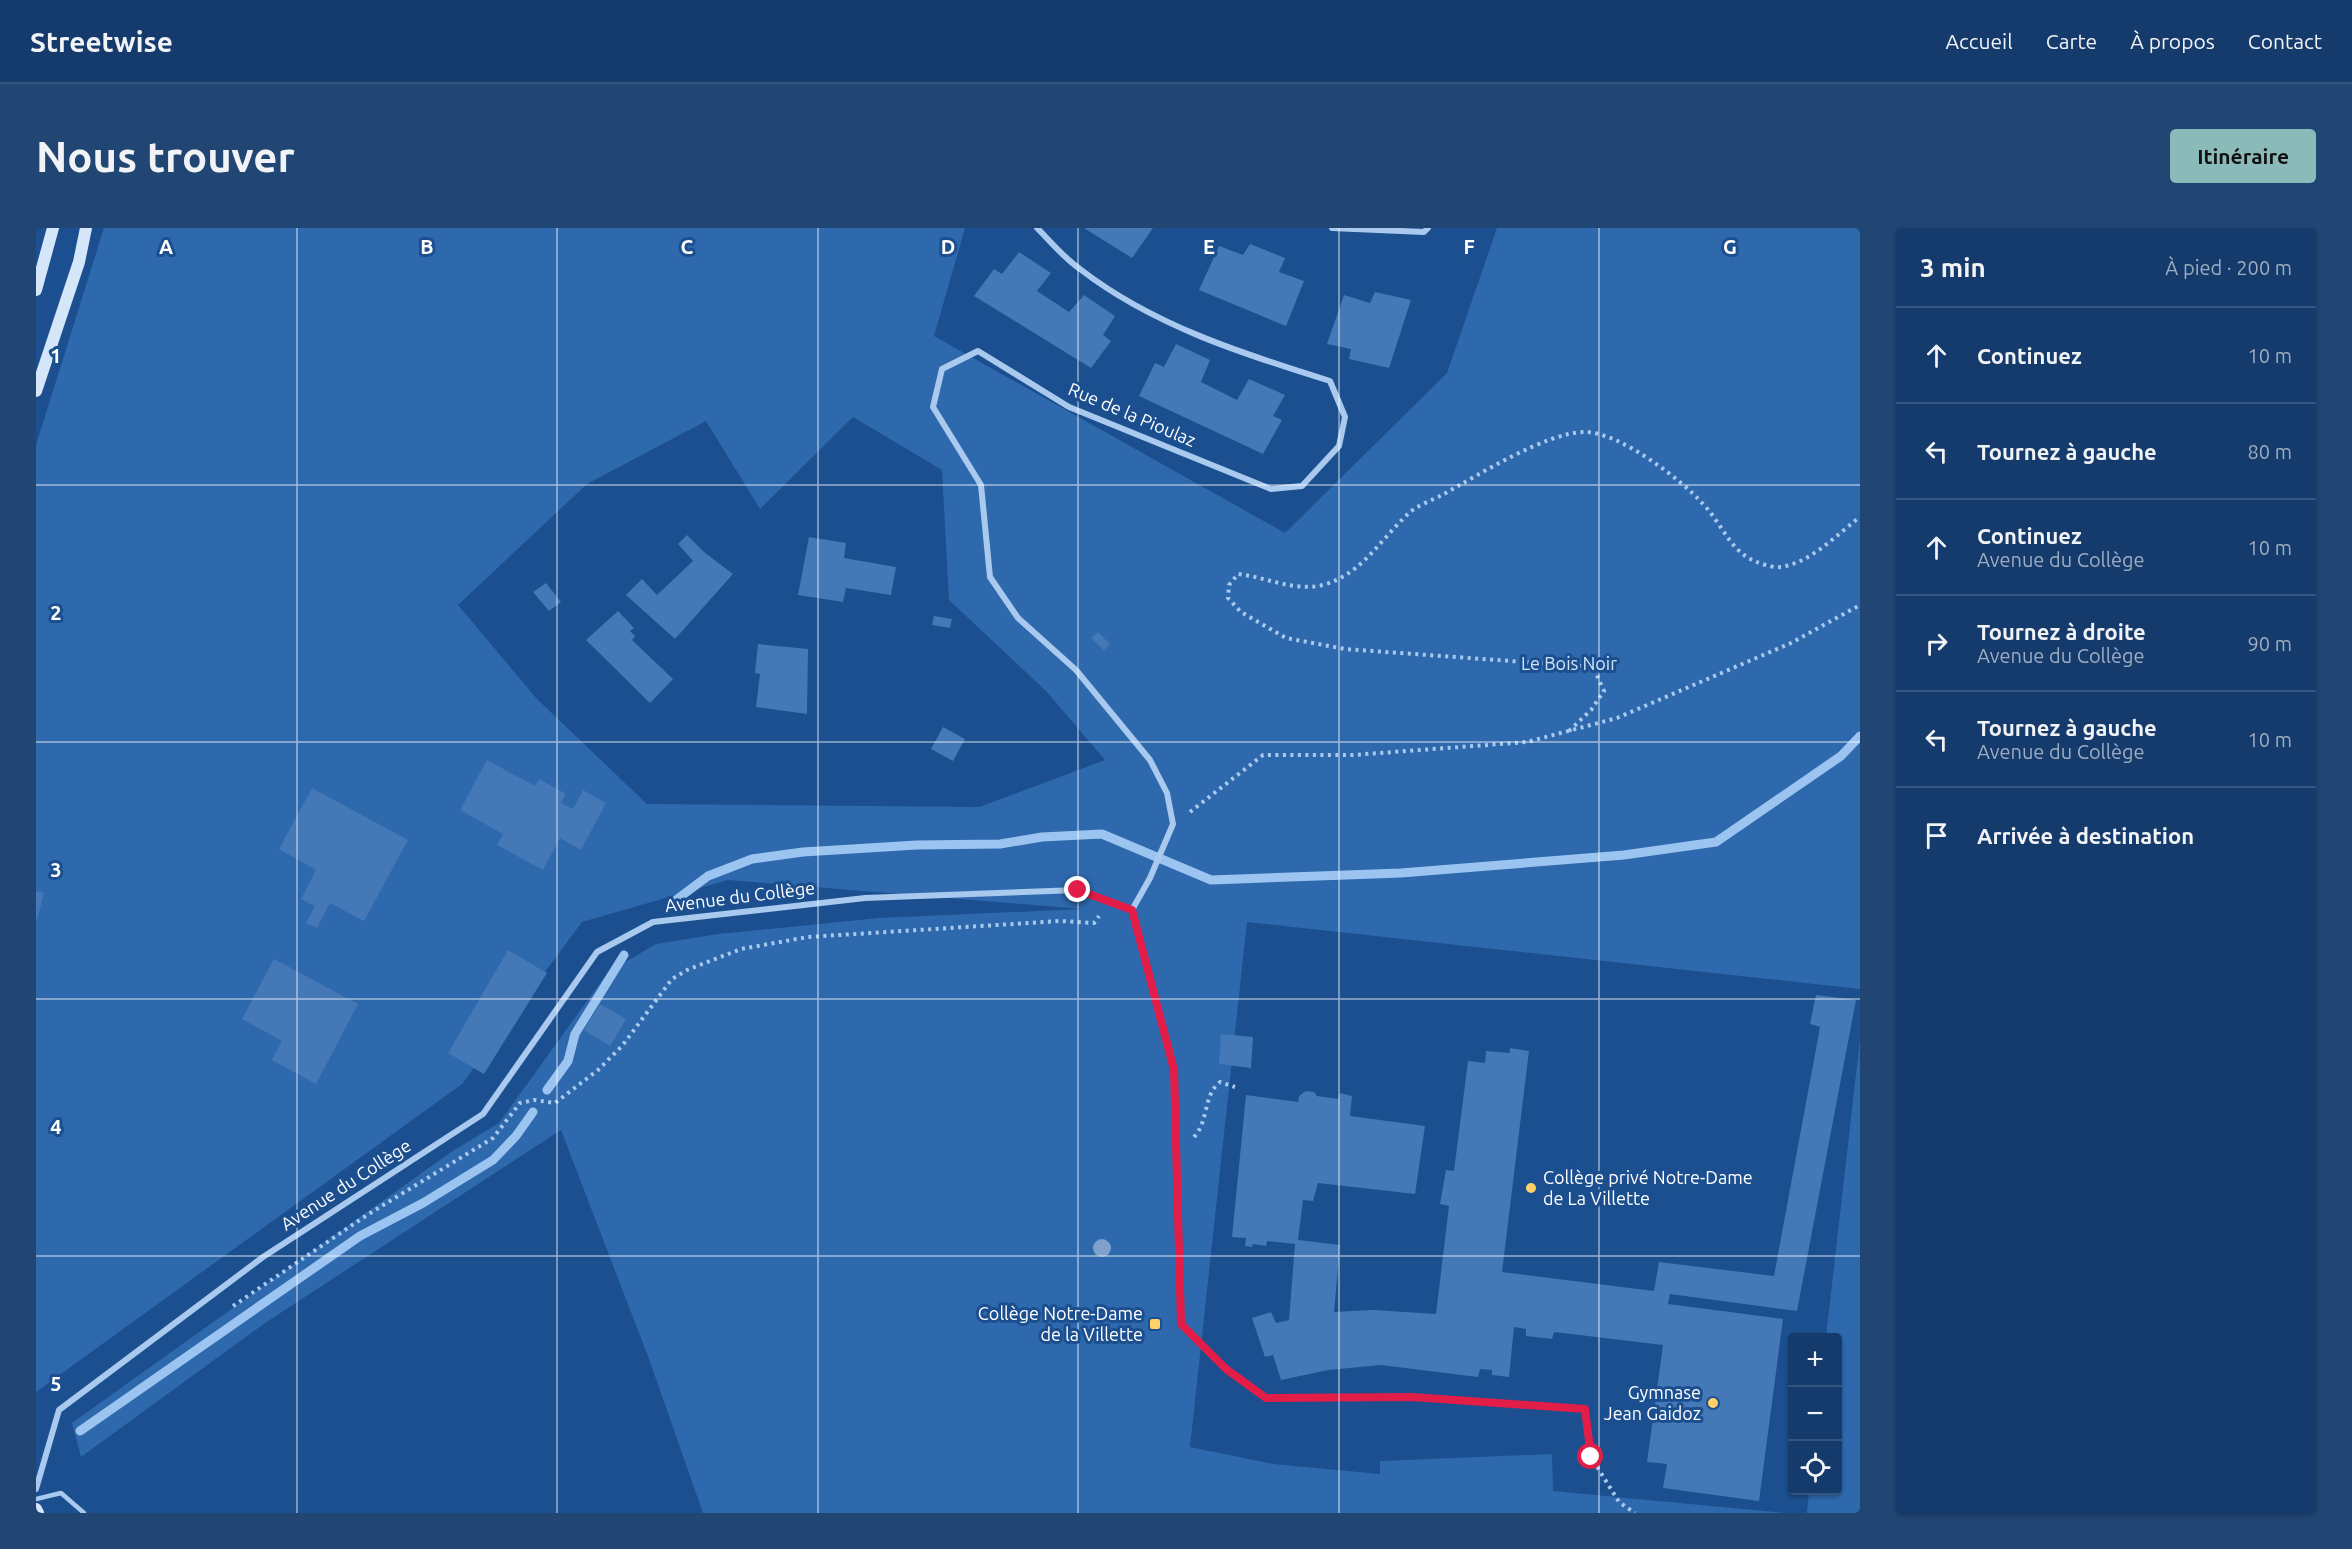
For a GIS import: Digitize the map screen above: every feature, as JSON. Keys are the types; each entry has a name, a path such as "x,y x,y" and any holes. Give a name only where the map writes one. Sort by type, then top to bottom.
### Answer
{"main road":[{"path":"36,290 53,228"},
{"path":"36,391 79,262 86,228"},
{"path":"36,1509 38,1513"}],"street":[{"name":"Rue de la Pioulaz","path":"1037,228 1079,269 1149,313 1242,354 1330,381 1345,417 1339,446 1302,486 1271,489 1069,407 978,351 942,369 933,406 981,485 990,577 1018,618 1076,670 1150,760 1167,793 1173,824 1150,878 1132,910"},
{"path":"1332,228 1424,232 1428,228"},
{"name":"Avenue du Collège","path":"36,1489 59,1410 263,1257 483,1114 597,952 653,922 865,898 1078,890 1132,910"},
{"path":"1132,910 1174,1070 1181,1324 1226,1369"}],"lane":[{"path":"36,1499 61,1493 84,1513"}],"path":[{"path":"1569,731 1592,710 1604,691 1593,668 1346,649 1286,638 1241,612 1227,598 1229,585 1238,574 1257,576 1294,587 1320,586 1344,578 1364,563 1409,512 1546,441 1585,432 1610,438 1665,469 1704,504 1731,544 1751,561 1779,568 1814,554 1860,517"},
{"path":"1173,824 1183,819 1195,806 1263,755 1353,755 1527,742 1617,718 1672,696 1791,643 1859,604"},
{"path":"229,1308 367,1215 494,1138 520,1103 534,1100 555,1103 598,1070 614,1054 672,979 687,970 741,949 808,937 1060,921 1094,923 1111,901"},
{"path":"1176,1141 1194,1138 1202,1128 1212,1088 1220,1082 1235,1086"},
{"path":"1226,1369 1266,1398 1412,1397 1585,1409 1591,1457 1619,1502 1635,1513"}],"green space":[{"name":"Le Bois Noir","path":"104,228 965,228 934,336 1285,533 1447,373 1497,228 1860,228 1860,989 1247,922 1190,1447 1273,1464 1380,1474 1380,1461 1552,1454 1553,1491 1786,1513 703,1513 649,1359 561,1130 265,1323 81,1457 72,1423 451,1152 499,1123 608,972 656,944 718,934 879,918 1082,909 728,880 582,922 462,1084 36,1392 36,445","holes":["853,417 942,470 949,600 1047,692 1105,760 979,807 647,804 537,699 458,605 587,484 706,421 760,509"]},
{"path":"1860,1039 1860,1513 1807,1513 1809,1495 1842,1495 1842,1333 1826,1333"}],"building":[{"path":"1084,228 1153,228 1132,258"},
{"path":"1250,244 1285,258 1279,272 1304,281 1286,326 1199,290 1219,246 1243,255"},
{"path":"1019,252 1051,273 1037,291 1069,312 1084,295 1115,316 1103,335 1111,341 1091,368 974,296 994,269 1002,274"},
{"path":"1375,292 1411,300 1389,368 1349,359 1351,349 1327,344 1344,295 1370,303"},
{"path":"1176,344 1210,360 1201,382 1237,400 1249,379 1285,395 1273,416 1282,420 1263,454 1139,396 1155,363 1164,367"},
{"path":"687,535 704,552 733,574 675,639 626,595 642,579 657,595 693,561 678,544"},
{"path":"809,537 846,543 844,558 896,567 891,595 846,588 843,602 798,595"},
{"path":"546,583 561,602 549,611 533,592"},
{"path":"618,611 634,628 630,631 635,636 632,640 673,679 650,703 586,640"},
{"path":"934,616 952,619 950,628 932,625"},
{"path":"1098,632 1110,644 1104,650 1091,638"},
{"path":"758,644 808,649 807,714 756,707 760,674 755,673"},
{"path":"943,727 965,739 953,761 931,749"},
{"path":"487,760 535,786 539,779 566,794 561,803 573,809 583,790 606,803 581,850 560,838 543,870 497,845 503,834 460,810"},
{"path":"312,788 408,840 364,921 330,903 317,928 306,923 315,906 301,899 316,870 279,849"},
{"path":"36,891 44,893 37,920 36,920"},
{"path":"508,950 547,973 484,1074 448,1053"},
{"path":"274,959 358,1004 316,1084 272,1060 282,1041 242,1019"},
{"path":"1816,995 1856,1000 1797,1311 1670,1294 1668,1304 1783,1319 1759,1501 1663,1488 1667,1464 1647,1462 1663,1345 1554,1332 1552,1339 1526,1336 1526,1329 1514,1327 1509,1377 1492,1375 1492,1370 1480,1369 1478,1377 1381,1365 1328,1370 1281,1380 1273,1355 1265,1357 1252,1318 1271,1312 1276,1323 1289,1320 1295,1244 1267,1241 1266,1246 1253,1244 1252,1247 1245,1246 1246,1238 1232,1237 1246,1095 1298,1102 1299,1096 1306,1091 1314,1092 1317,1096 1338,1099 1340,1093 1352,1096 1350,1116 1425,1126 1415,1194 1318,1183 1313,1201 1303,1200 1298,1240 1340,1245 1334,1312 1374,1310 1436,1314 1449,1206 1440,1204 1446,1170 1454,1171 1468,1061 1485,1063 1486,1051 1510,1053 1510,1048 1529,1051 1502,1272 1654,1291 1659,1262 1774,1276 1820,1027 1810,1024"},
{"path":"600,1004 626,1019 610,1046 584,1030"},
{"path":"1221,1034 1253,1037 1251,1068 1219,1064"}],"waterway":[{"path":"672,903 708,876 752,859 803,852 917,845 1000,844 1042,837 1102,834 1211,880 1401,873 1624,855 1716,842 1841,756 1860,736"},
{"path":"547,1090 568,1061 575,1034 624,955"},
{"path":"80,1431 360,1236 423,1203 493,1160 516,1136 533,1112"}],"place":[{"name":"Collège privé Notre-Dame de La Villette","path":"1531,1188"},
{"name":"Collège Notre-Dame de la Villette","path":"1155,1324"},
{"name":"Gymnase Jean Gaidoz","path":"1713,1403"}],"route":[{"path":"1078,890 1132,910 1174,1070 1181,1324 1226,1369 1266,1398 1412,1397 1585,1409 1591,1457"}]}
